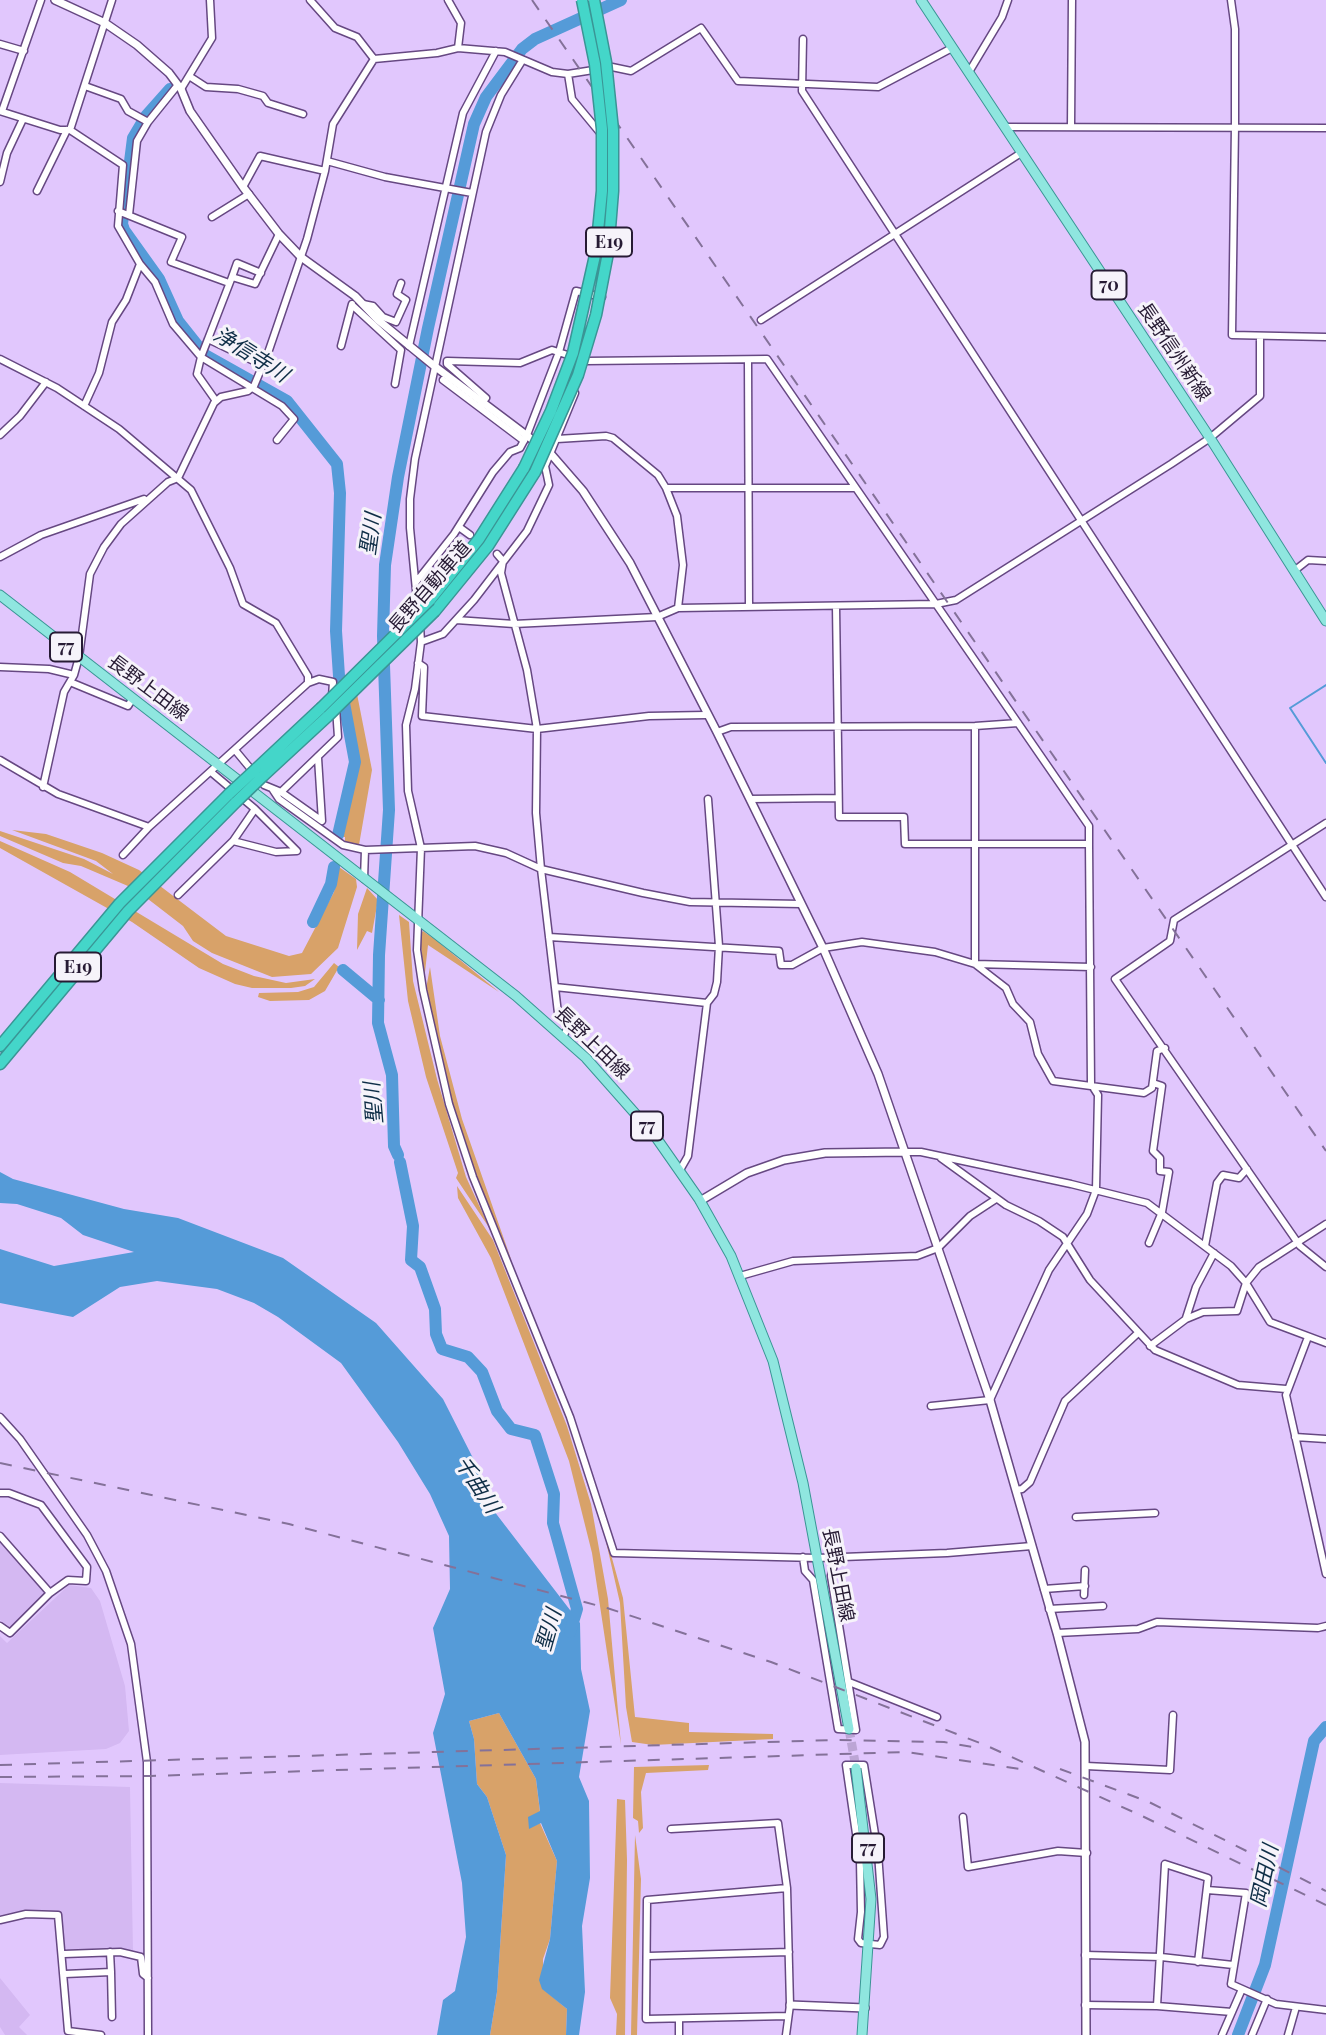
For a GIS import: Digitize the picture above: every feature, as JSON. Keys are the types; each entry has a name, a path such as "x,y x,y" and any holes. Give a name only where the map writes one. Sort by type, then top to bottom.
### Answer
{"highway":[{"name":"長野自動車道","path":"529,470 573,352 596,251 602,191 600,107 582,0"},
{"name":"長野自動車道","path":"0,1046 71,959 232,798 325,712 488,546 581,365 596,314 608,253 613,191 613,130 596,0"},
{"name":"長野自動車道","path":"0,1064 157,873"}],"main road":[{"name":"長野信州新線","path":"921,0 1210,438 1326,621"},
{"name":"長野上田線","path":"0,595 366,880 420,919 563,1037 623,1097 680,1170 700,1201 740,1276 765,1338 787,1411 849,1728"},
{"name":"77","path":"856,1768 870,1880 870,1944 862,2035"}],"street":[{"path":"41,0 1,111 68,130 128,166"},
{"path":"55,0 105,23 169,73 190,111 243,187 279,234 301,257 355,296 411,348 482,405 525,438 550,453 583,491 630,563 717,732 858,1023 906,1152 990,1400 1057,1633 1085,1742 1086,2035"},
{"path":"37,191 68,130 112,0"},
{"path":"209,0 212,38 189,76 145,120 128,166 118,226 155,282 173,324 201,357 282,406 294,419 276,440"},
{"path":"310,0 335,28 360,40 374,60"},
{"path":"448,0 461,23 458,48"},
{"path":"596,0 612,67"},
{"path":"969,72 1002,18 1008,0"},
{"path":"1071,126 1072,0"},
{"path":"1231,0 1235,29 1232,335 1326,337"},
{"path":"43,787 58,713 79,657 90,574 104,547 121,524 149,497 178,478 216,401 253,387 301,257 325,171 337,115 374,60 458,48 505,52 522,61 568,74 612,67 631,71 701,28 738,81 878,87 952,48"},
{"path":"803,39 802,91 1326,897"},
{"path":"0,44 24,51"},
{"path":"411,348 444,186 463,113 496,51"},
{"path":"522,61 500,95 486,132 434,366 410,499 421,642 407,725 408,791 418,848 420,919 417,950 423,990 449,1104 473,1177 570,1417 614,1553 817,1558 947,1553 1032,1546"},
{"path":"421,642 443,634 527,531 549,485 545,466 586,361 603,298 615,228 618,158 572,99 568,74"},
{"path":"189,76 206,87 238,89 263,96 268,103 303,114"},
{"path":"85,86 121,99 128,111 145,120"},
{"path":"0,183 7,153 23,119"},
{"path":"1006,127 1326,128"},
{"path":"761,320 1021,153"},
{"path":"243,187 260,156 325,171"},
{"path":"327,161 385,177 472,193"},
{"path":"128,166 129,214"},
{"path":"212,217 249,194"},
{"path":"119,211 181,237 171,262 231,280 255,284 279,234"},
{"path":"216,401 197,374 201,357 237,263 261,273"},
{"path":"84,406 99,373 112,322 126,300 141,264"},
{"path":"362,304 373,306 383,317 396,322 406,300 397,294 401,283"},
{"path":"416,582 458,527 493,472 525,438 559,352 576,291 603,298"},
{"path":"341,346 355,296"},
{"path":"352,305 401,350 396,384"},
{"path":"456,620 514,624 657,617 678,608 936,604 956,600 1210,438 1260,396 1260,336"},
{"path":"208,339 262,365"},
{"path":"482,405 486,398 447,364 447,361 520,362 552,350 586,361 767,359 1089,826 1091,1084 1098,1095 1096,1190 1087,1214 1049,1270 990,1400"},
{"path":"0,359 46,382 119,429 191,490 200,504 243,604 276,623 308,676 308,683"},
{"path":"748,361 749,606"},
{"path":"443,380 482,405"},
{"path":"0,435 20,416 46,382"},
{"path":"557,439 606,436 658,475 677,516 683,565 678,608"},
{"path":"666,488 855,488"},
{"path":"0,557 41,536 149,497"},
{"path":"458,527 470,534"},
{"path":"497,554 503,561"},
{"path":"1294,571 1308,560 1326,561"},
{"path":"503,561 501,573 527,670 537,729 536,813 558,1013 569,1025 563,1037"},
{"path":"836,606 839,817 904,817 905,845 1089,844"},
{"path":"418,663 424,667 422,716 537,729 649,716 706,715"},
{"path":"0,667 48,669 128,706 133,698"},
{"path":"123,855 149,827 308,683 319,679 333,682 331,694 339,732 318,758 281,792"},
{"path":"717,732 731,727 975,726 1018,723"},
{"path":"975,726 975,964"},
{"path":"235,750 264,785 281,792 322,821 318,758"},
{"path":"0,760 43,787 116,817 149,827"},
{"path":"211,772 255,809 297,850 276,852 233,841"},
{"path":"272,789 279,799 343,845 368,849 475,846 494,849 541,869 690,902 802,904"},
{"path":"750,799 838,797"},
{"path":"680,1170 688,1156 707,1003 714,994 719,946 708,799"},
{"path":"178,895 233,841 255,809"},
{"path":"1326,823 1174,920 1170,941 1115,979 1297,1242 1326,1267"},
{"path":"366,880 368,849"},
{"path":"549,937 779,951 781,965 792,965 823,948 862,942 935,952 975,964 1091,967"},
{"path":"975,964 1006,988 1013,1004 1030,1022 1038,1054 1053,1081 1144,1093 1152,1088 1157,1051 1165,1048"},
{"path":"555,987 707,1003"},
{"path":"1149,1243 1162,1212 1169,1172 1160,1171 1160,1158 1153,1151 1163,1086 1153,1083"},
{"path":"700,1201 747,1174 784,1160 825,1153 906,1152 936,1155 1137,1199 1162,1212 1214,1253 1246,1283 1270,1322 1326,1343"},
{"path":"936,1155 996,1199 1054,1230 1090,1280 1150,1346 1238,1385 1286,1389"},
{"path":"1205,1246 1217,1183 1223,1175 1239,1178 1247,1169"},
{"path":"740,1276 793,1261 900,1259 938,1248 970,1216 996,1199"},
{"path":"1150,1346 1186,1319 1203,1312 1237,1311 1246,1283 1259,1267 1326,1224"},
{"path":"1186,1319 1196,1287 1214,1253"},
{"path":"1016,1490 1022,1489 1030,1482 1065,1401 1138,1333"},
{"path":"1308,1337 1286,1389 1326,1574"},
{"path":"932,1406 990,1400"},
{"path":"0,1417 20,1439 87,1535 106,1571 131,1644 147,1762 148,2035"},
{"path":"1296,1437 1326,1439"},
{"path":"0,1493 9,1493 41,1505 87,1567 86,1581 68,1580 50,1593 10,1633 0,1626"},
{"path":"1076,1517 1155,1513"},
{"path":"0,1536 50,1593"},
{"path":"803,1557 805,1571 813,1580 840,1731 857,1728 831,1576 836,1557"},
{"path":"1084,1595 1086,1570"},
{"path":"1044,1589 1085,1586"},
{"path":"1049,1609 1103,1606"},
{"path":"1057,1633 1138,1629 1157,1622 1318,1628 1326,1626"},
{"path":"849,1682 937,1717"},
{"path":"1086,1766 1170,1770 1173,1715"},
{"path":"846,1765 864,1765 874,1828 884,1938 880,1945 870,1944 862,1943 858,1939 862,1898 860,1861 846,1765"},
{"path":"963,1817 968,1867 1041,1853 1087,1853"},
{"path":"671,1829 778,1823 787,1888 790,2005 786,2035"},
{"path":"1157,2006 1165,1864 1208,1878 1198,1962"},
{"path":"787,1888 647,1900 649,1956 646,2019 788,2016"},
{"path":"1207,1890 1246,1893 1231,1984 1296,2007 1326,2010"},
{"path":"0,1920 26,1914 58,1915 61,1951 64,1954 68,2031 101,2035"},
{"path":"64,1954 110,1952 141,1957 144,1974 148,1978"},
{"path":"110,1952 112,2017"},
{"path":"649,1956 789,1952"},
{"path":"1085,1955 1161,1958 1233,1965"},
{"path":"65,1974 111,1972"},
{"path":"1222,2035 1243,1990"},
{"path":"1252,2035 1266,1998"},
{"path":"790,2005 865,2008"},
{"path":"1085,2005 1157,2006 1232,2012"},
{"path":"1288,2035 1296,2007"},
{"path":"679,2019 679,2035"}],"shaded area":[{"path":"357,694 372,770 359,845 348,845 345,843 345,837 341,837 358,757 347,704"},
{"path":"12,830 46,834 102,853 139,870 226,936 289,956 302,953 334,892 339,867 356,879 357,887 338,948 311,974 272,977 212,953 193,941 183,926 135,889 81,866 63,863 0,836 0,831 84,859 113,874 96,861"},
{"path":"0,841 70,872 223,964 254,976 286,983 315,979 305,986 291,988 252,988 235,984 199,968 132,922 0,848"},
{"path":"367,888 378,900 372,933 367,931 357,950 358,914"},
{"path":"399,915 409,922 413,981 437,1079 466,1177 490,1229 456,1178 458,1173 426,1077 408,1001"},
{"path":"423,931 499,992 428,945 424,981 420,935"},
{"path":"334,963 339,967 325,991 309,1000 270,1001 258,997 259,993 298,992 314,987"},
{"path":"430,967 440,1036 462,1119 512,1262 477,1180 456,1117 426,989"},
{"path":"457,1186 493,1240 567,1426 591,1504 608,1599 621,1745 592,1553 569,1461 491,1258 458,1198"},
{"path":"599,1511 623,1598 635,1717 689,1723 689,1732 773,1734 773,1739 653,1745 632,1742 626,1707 620,1603"},
{"path":"0,1540 46,1593 10,1627 0,1620"},
{"path":"69,1585 91,1588 100,1601 125,1686 129,1731 120,1743 106,1749 0,1755 0,1636 7,1643"},
{"path":"499,1713 536,1779 540,1812 529,1828 540,1823 557,1861 550,1939 543,1959 543,1989 567,2009 566,2035 490,2035 497,1992 506,1855 487,1797 477,1784 474,1739 469,1721"},
{"path":"709,1765 708,1770 646,1773 641,1792 643,1828 639,1833 638,1821 633,1818 634,1767"},
{"path":"0,1783 130,1787 133,1952 121,1949 68,1950 64,1947 60,1911 27,1911 0,1917"},
{"path":"617,1799 625,1800 625,2035 616,2035 617,2014 610,1998"},
{"path":"635,1835 641,1879 637,2035 631,2035"},
{"path":"0,1978 30,2015 19,2027 27,2035 5,2035 0,2027"}],"water":[{"name":"千曲川","path":"0,1172 13,1179 124,1209 178,1218 283,1258 376,1323 443,1399 476,1464 494,1511 580,1623 581,1669 590,1711 579,1777 589,1801 590,1878 582,1926 585,1992 579,2035 566,2035 567,2009 542,1989 539,1980 550,1939 557,1861 541,1823 529,1829 528,1817 540,1811 536,1779 499,1713 469,1721 474,1739 477,1784 487,1797 506,1855 497,1992 490,2035 437,2035 443,2000 455,1991 466,1937 462,1883 433,1733 445,1694 433,1628 450,1589 449,1536 430,1494 398,1442 341,1363 278,1317 254,1303 217,1289 157,1281 120,1287 73,1317 0,1303 0,1249 54,1266 134,1252 83,1235 61,1218 17,1204 0,1203"}],"waterway":[{"name":"聖川","path":"398,1155 394,1146 392,1075 378,1023 379,955 389,810 383,636 385,565 398,477 474,124 486,97 522,49 535,39 621,0"},
{"name":"浄信寺川","path":"170,89 146,116 133,138 122,224 124,230 159,279 178,321 205,355 287,401 337,464 340,493 336,631 339,676 355,762 338,835"},
{"path":"1326,685 1290,708 1326,763"},
{"name":"浄信寺川","path":"313,922 331,884 334,867"},
{"name":"浄信寺川","path":"343,970 379,1000"},
{"name":"聖川","path":"400,1162 413,1226 411,1260 420,1267 435,1309 436,1334 442,1349 468,1357 482,1372 497,1411 511,1429 535,1435 554,1494 553,1523 577,1609 570,1632"},
{"name":"岡田川","path":"1238,2035 1265,1965 1314,1741 1326,1727"}],"tunnel":[{"path":"849,1729 856,1768"}],"railway":[{"path":"532,0 1326,1151"},
{"path":"0,1463 289,1524 607,1608 771,1662 985,1745 1140,1815 1326,1905"},
{"path":"0,1765 834,1740 944,1742 972,1747"},
{"path":"0,1777 151,1776 906,1752 1027,1770"},
{"path":"1060,1769 1149,1802 1326,1891"}]}
